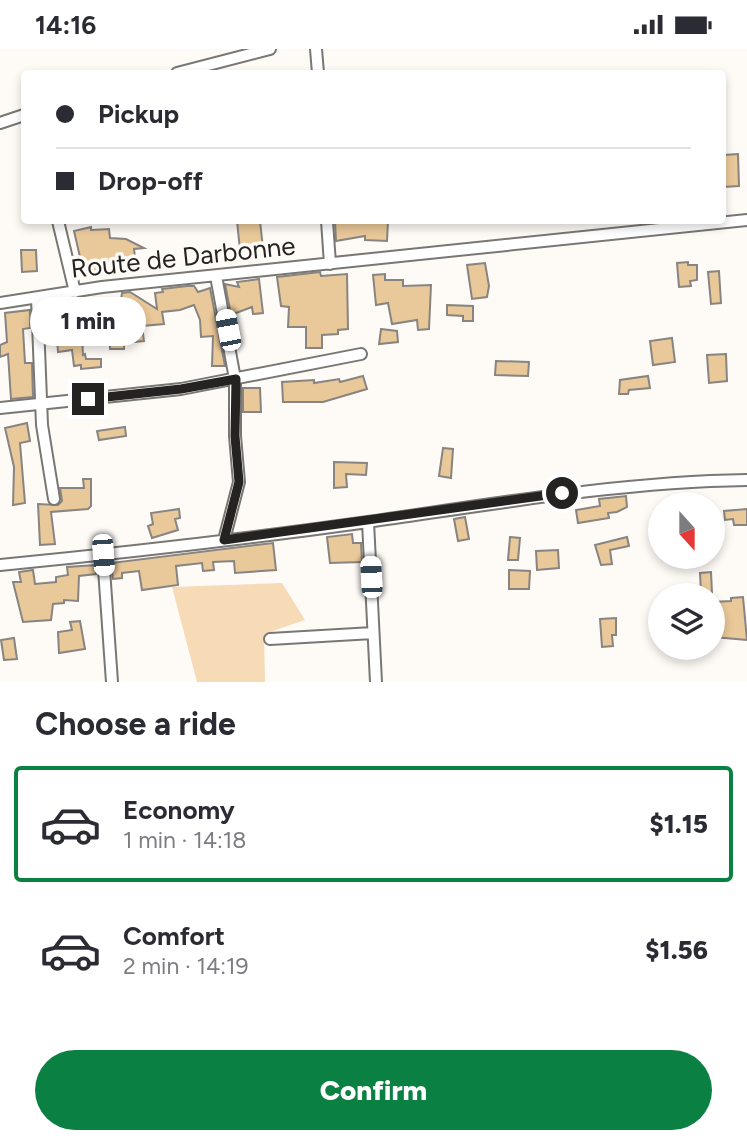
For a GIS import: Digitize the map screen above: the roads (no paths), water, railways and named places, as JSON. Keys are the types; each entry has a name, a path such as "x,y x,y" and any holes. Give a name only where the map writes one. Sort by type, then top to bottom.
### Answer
{"street":[{"path":"189,70 270,49"},
{"path":"316,49 318,70"},
{"path":"0,123 21,116"},
{"name":"Route de Darbonne","path":"726,221 747,219"},
{"path":"59,224 75,292"},
{"path":"327,224 330,264"},
{"name":"Route de Darbonne","path":"0,303 216,276 701,224"},
{"path":"216,276 236,379 235,436 239,482 224,540"},
{"path":"37,298 42,425 54,499"},
{"path":"0,408 181,389 360,353"},
{"path":"0,565 368,522 542,495 747,480"},
{"path":"368,522 376,682"},
{"path":"103,555 112,682"},
{"path":"270,639 373,633"}]}
